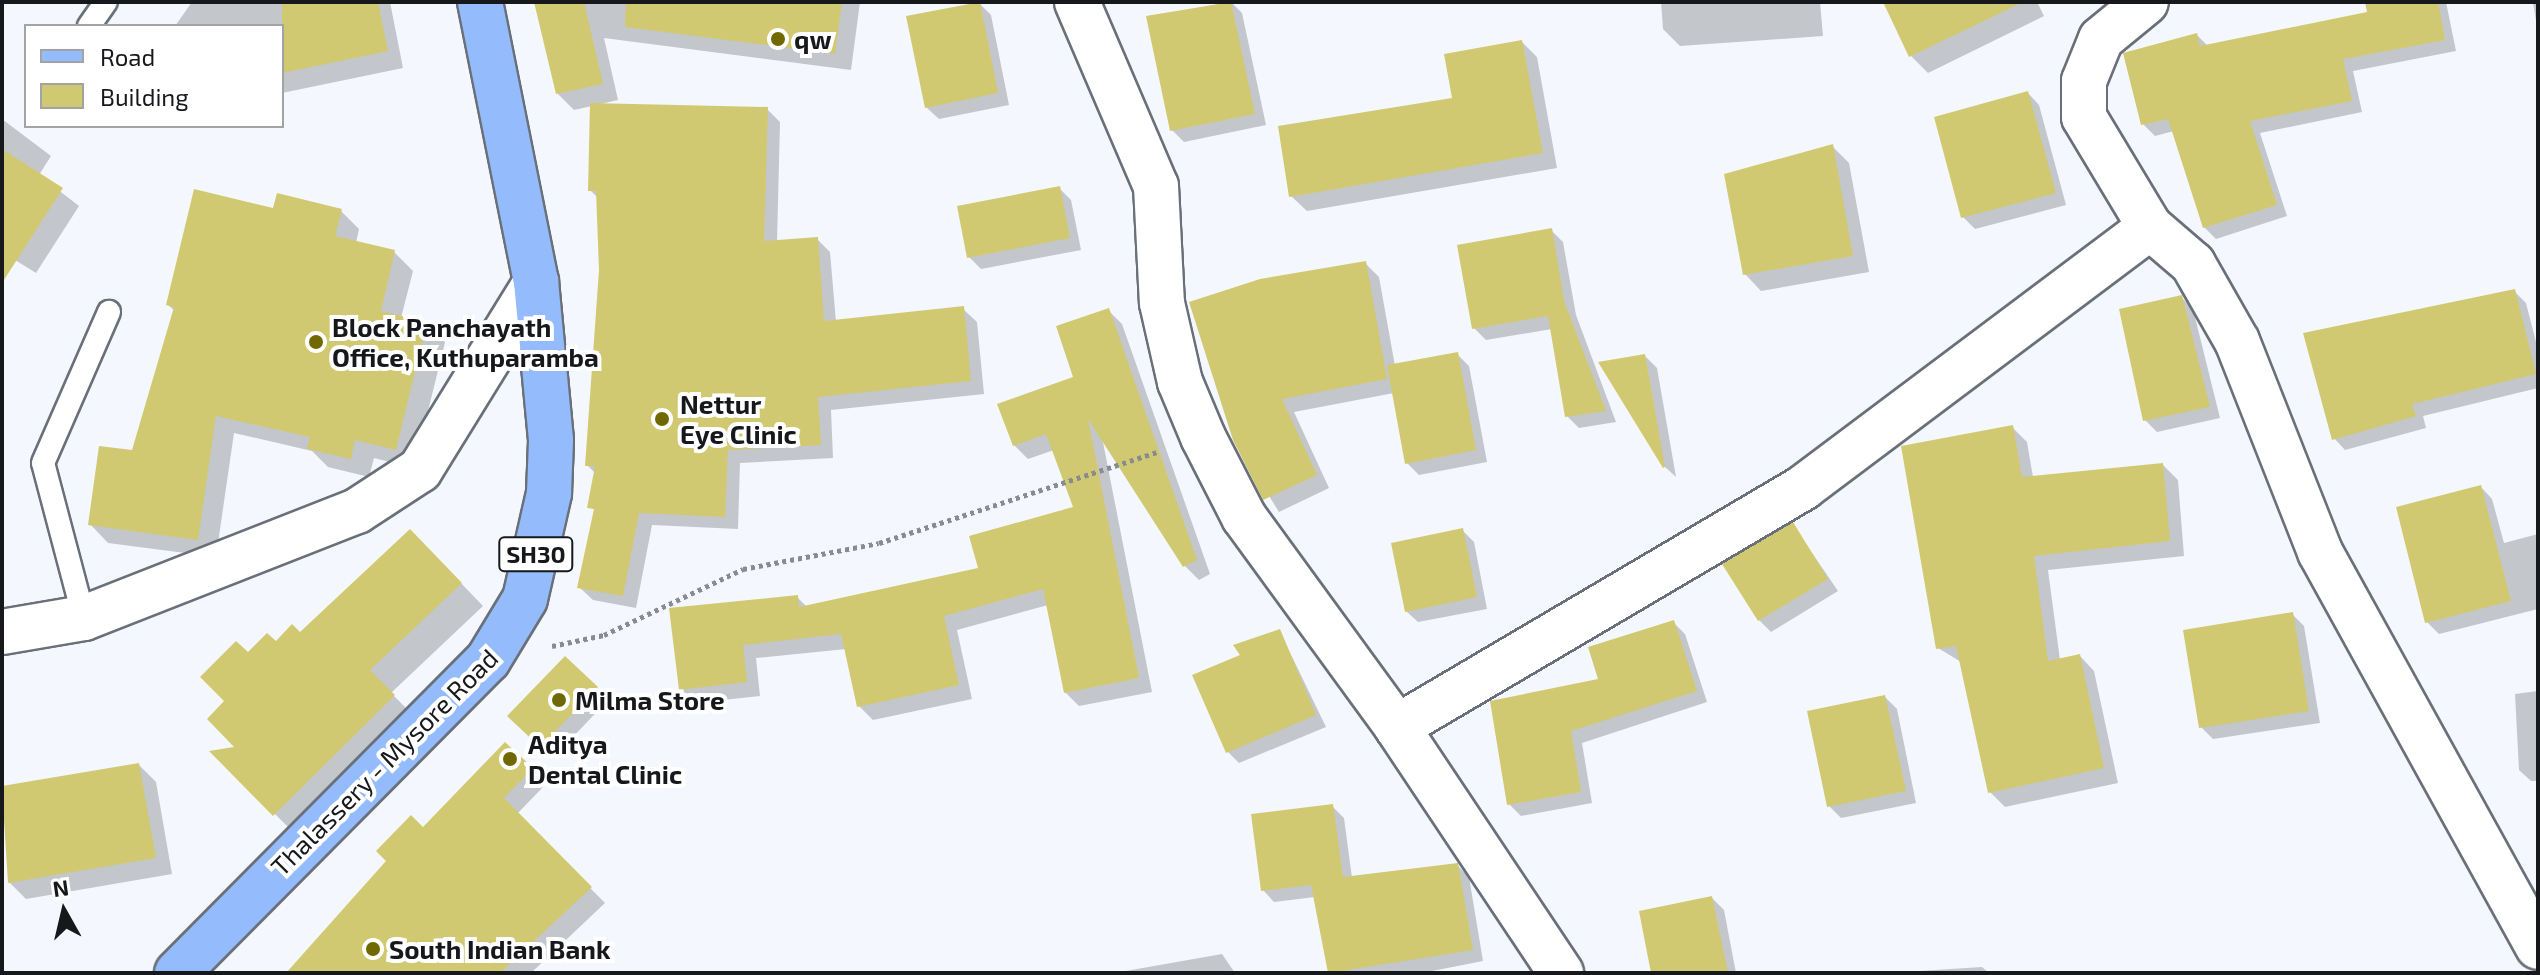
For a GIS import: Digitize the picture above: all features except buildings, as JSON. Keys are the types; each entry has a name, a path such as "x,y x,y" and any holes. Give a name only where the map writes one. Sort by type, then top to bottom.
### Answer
{"main road":[{"name":"Thalassery - Mysore Road","path":"187,970 488,660 525,599 549,493 536,282 480,2"}],"street":[{"path":"1077,2 1156,186 1162,303 1180,382 1203,437 1244,517 1397,727 1561,973"},
{"path":"2146,2 2101,39 2084,81 2084,117 2150,227 2193,264 2237,341 2320,552 2538,947"},
{"path":"1397,727 1804,487 2150,227"},
{"path":"2,632 84,618 357,511 420,470 536,282"}],"lane":[{"path":"90,24 106,2"},
{"path":"84,618 43,463 109,312"}],"path":[{"path":"488,660 604,635 743,569 879,543 1203,437"}],"place":[{"name":"qw","path":"778,39"},
{"name":"Block Panchayath Office, Kuthuparamba","path":"316,342"},
{"name":"Nettur Eye Clinic","path":"662,419"},
{"name":"Milma Store","path":"559,700"},
{"name":"Aditya Dental Clinic","path":"510,759"},
{"name":"South Indian Bank","path":"373,949"}]}
